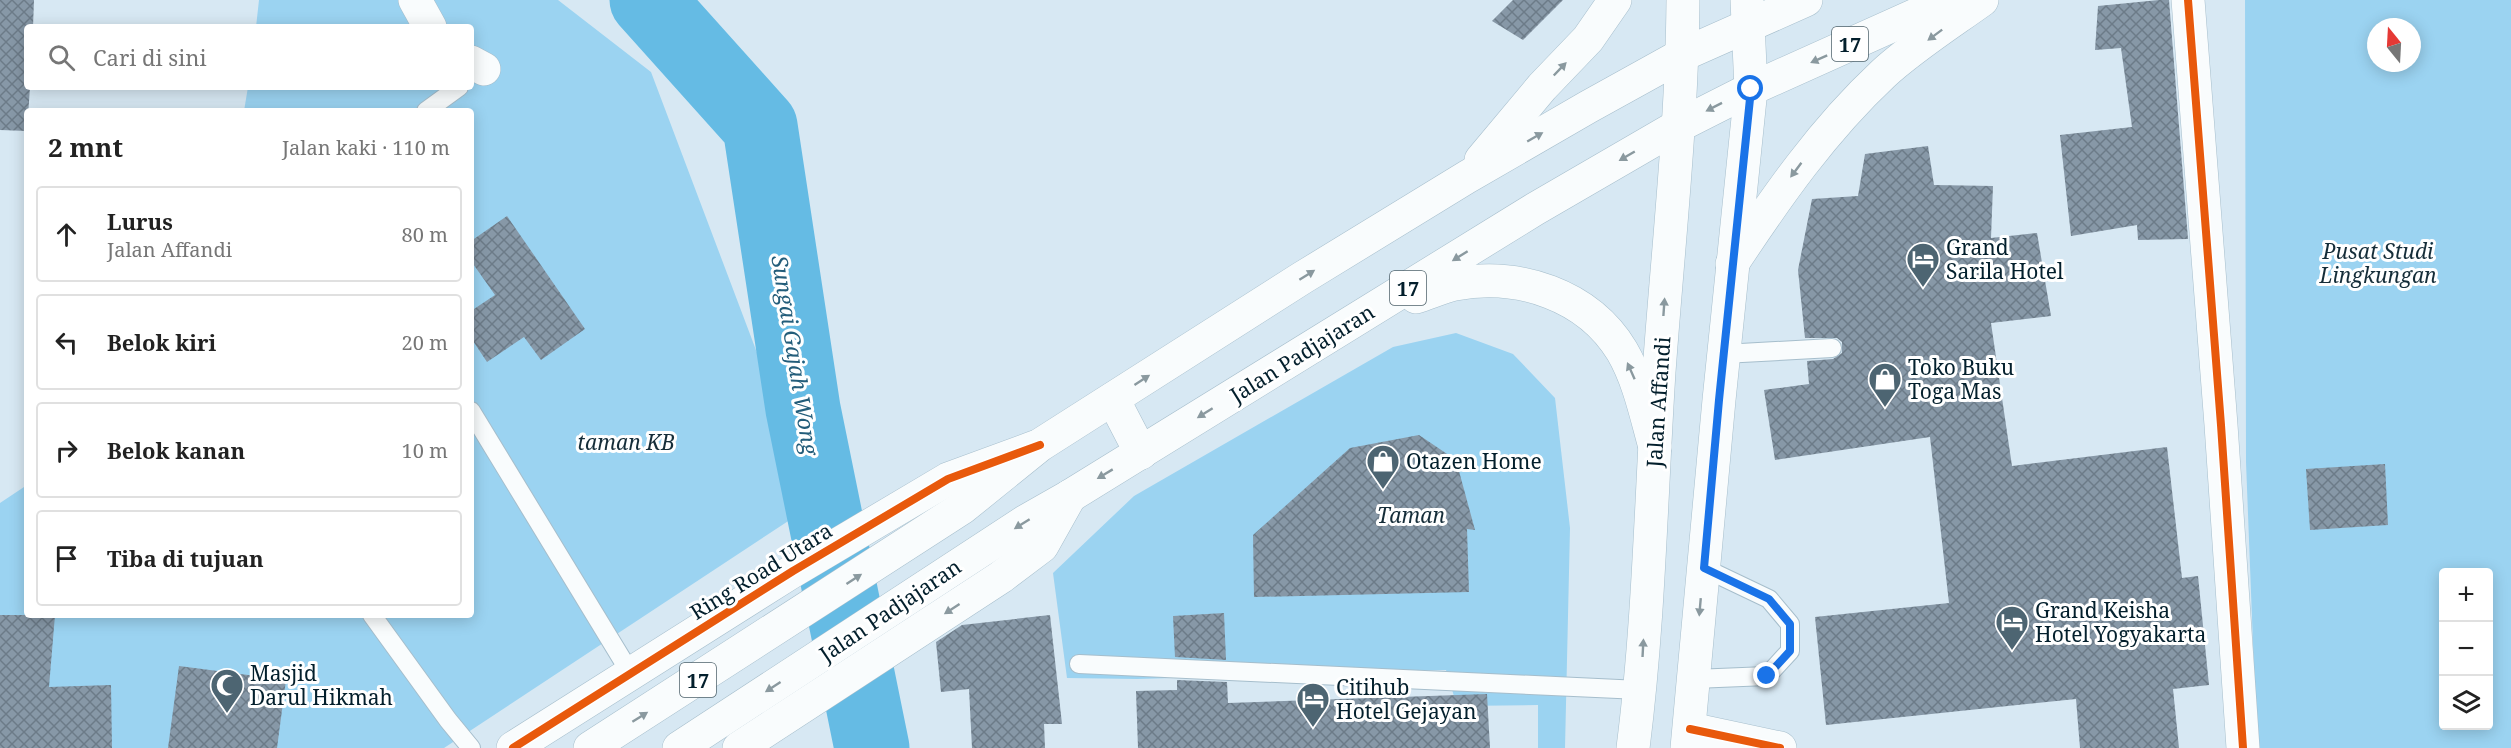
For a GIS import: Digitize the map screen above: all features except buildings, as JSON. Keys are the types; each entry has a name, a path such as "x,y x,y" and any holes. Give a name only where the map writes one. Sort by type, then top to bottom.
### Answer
{"main road":[{"path":"415,0 428,24"},
{"path":"1467,177 1542,87 1588,39 1615,0"},
{"name":"Jalan Affandi","path":"1633,748 1640,690 1678,126 1683,0"},
{"name":"17","path":"590,748 805,612 962,508 1040,445 1467,177 1682,55 1748,12 1806,0"},
{"name":"Jalan Padjajaran","path":"679,748 822,656 975,553 1535,209 1678,126 1751,89 1948,0"},
{"path":"1732,264 1798,167 1834,124 1884,73 1982,0"},
{"path":"2188,0 2222,437 2243,748"},
{"path":"1748,12 1751,89 1723,354 1688,738 1780,748"},
{"path":"1368,313 1455,284 1508,282 1526,284 1556,293 1586,310 1604,326 1623,352 1634,377 1655,447"},
{"path":"1113,399 1141,453"},
{"name":"Ring Road Utara","path":"513,748 793,571 948,479 1040,445"},
{"path":"739,748 1001,577 1042,546 1070,496"}],"lane":[{"path":"430,108 452,90"},
{"path":"1723,354 1832,348"},
{"path":"474,416 631,674"},
{"path":"1694,679 1767,676 1790,651 1790,624 1769,599 1704,568"},
{"path":"374,618 471,748"},
{"path":"1079,664 1640,690"}],"green space":[{"name":"taman KB","path":"259,0 558,0 651,72 793,448 802,512 444,748 0,748 0,503 24,487 24,618 474,618 474,108 244,108 248,90 474,90 474,24 256,24"},
{"name":"Pusat Studi Lingkungan","path":"2245,0 2511,0 2511,748 2257,748 2246,462"},
{"name":"Taman","path":"1456,333 1513,354 1555,398 1570,528 1565,748 1538,748 1538,705 1457,706 1446,670 1137,679 1067,678 1053,573 1134,496 1393,347"}],"waterway":[{"name":"Sungai Gajah Wong","path":"647,0 760,126 803,409 872,748"}],"cycle path":[{"path":"2188,0 2243,748"},
{"path":"513,748 793,571 948,479 1040,445"},
{"path":"1690,729 1780,748"}],"place":[{"name":"Grand Sarila Hotel","path":"1923,288"},
{"name":"Toko Buku Toga Mas","path":"1885,408"},
{"name":"Otazen Home","path":"1383,490"},
{"name":"Grand Keisha Hotel Yogyakarta","path":"2012,651"},
{"name":"Masjid Darul Hikmah","path":"227,714"},
{"name":"Citihub Hotel Gejayan","path":"1313,728"}],"route":[{"path":"1751,89 1732,264 1704,568 1769,599 1790,624 1790,651 1767,676"}]}
